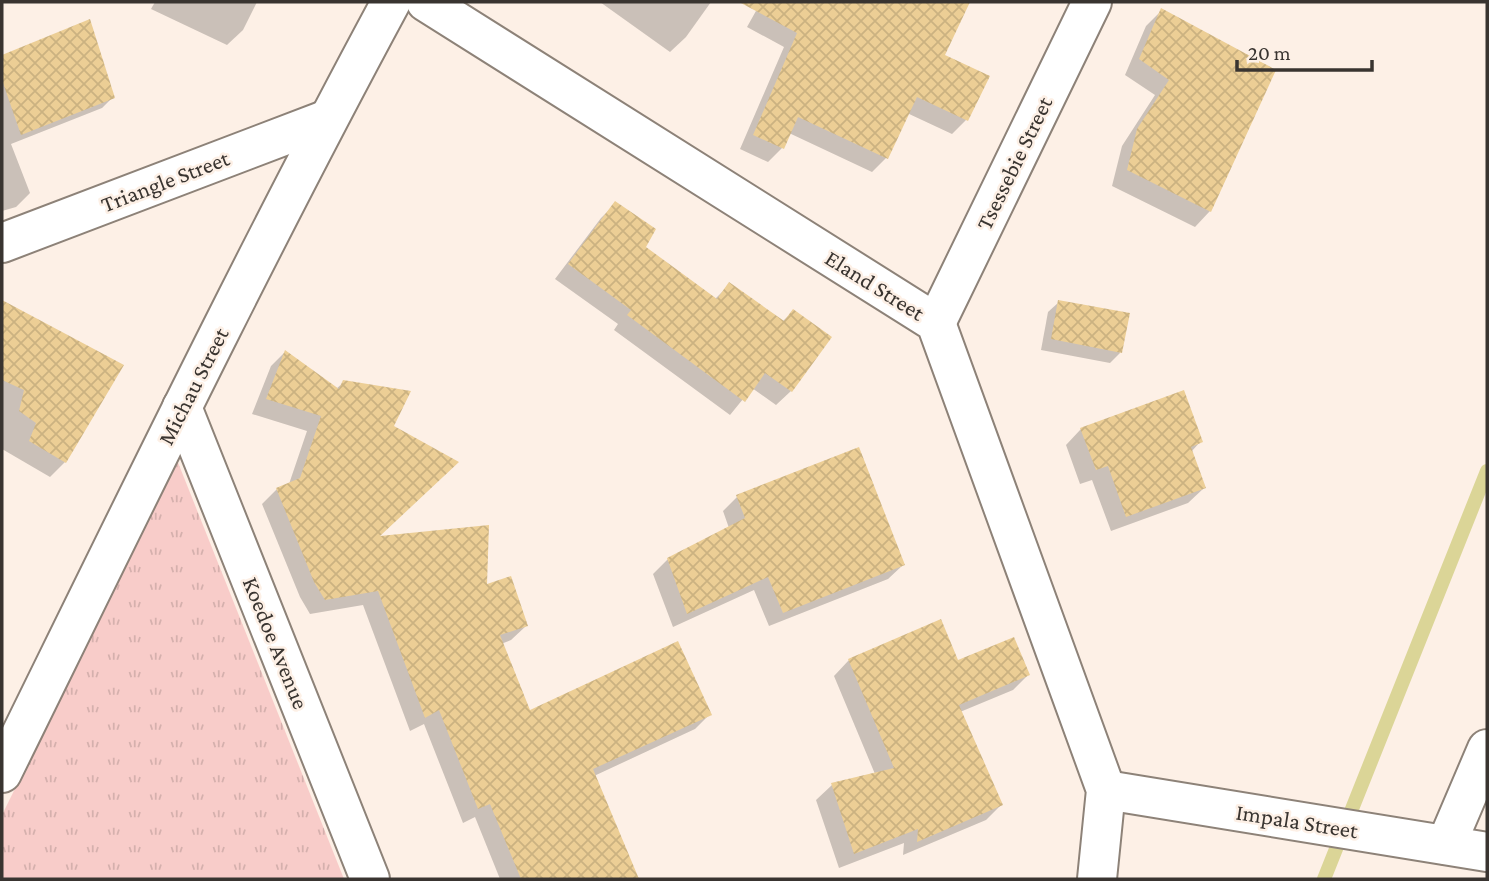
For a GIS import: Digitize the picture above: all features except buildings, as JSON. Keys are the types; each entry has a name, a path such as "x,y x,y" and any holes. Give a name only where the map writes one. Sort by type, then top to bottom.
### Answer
{"street":[{"name":"Michau Street","path":"2,773 182,407 328,119 391,2"},
{"name":"Eland Street","path":"426,2 936,323 1106,790 1097,879"},
{"name":"Tsessebie Street","path":"936,323 1092,2"},
{"name":"Triangle Street","path":"2,243 328,119"},
{"name":"Koedoe Avenue","path":"182,407 370,879"},
{"path":"1446,845 1487,750"},
{"name":"Impala Street","path":"1106,790 1487,852"}],"green space":[{"path":"177,460 344,879 2,879 2,815"}],"waterway":[{"path":"1324,879 1487,471"}]}
